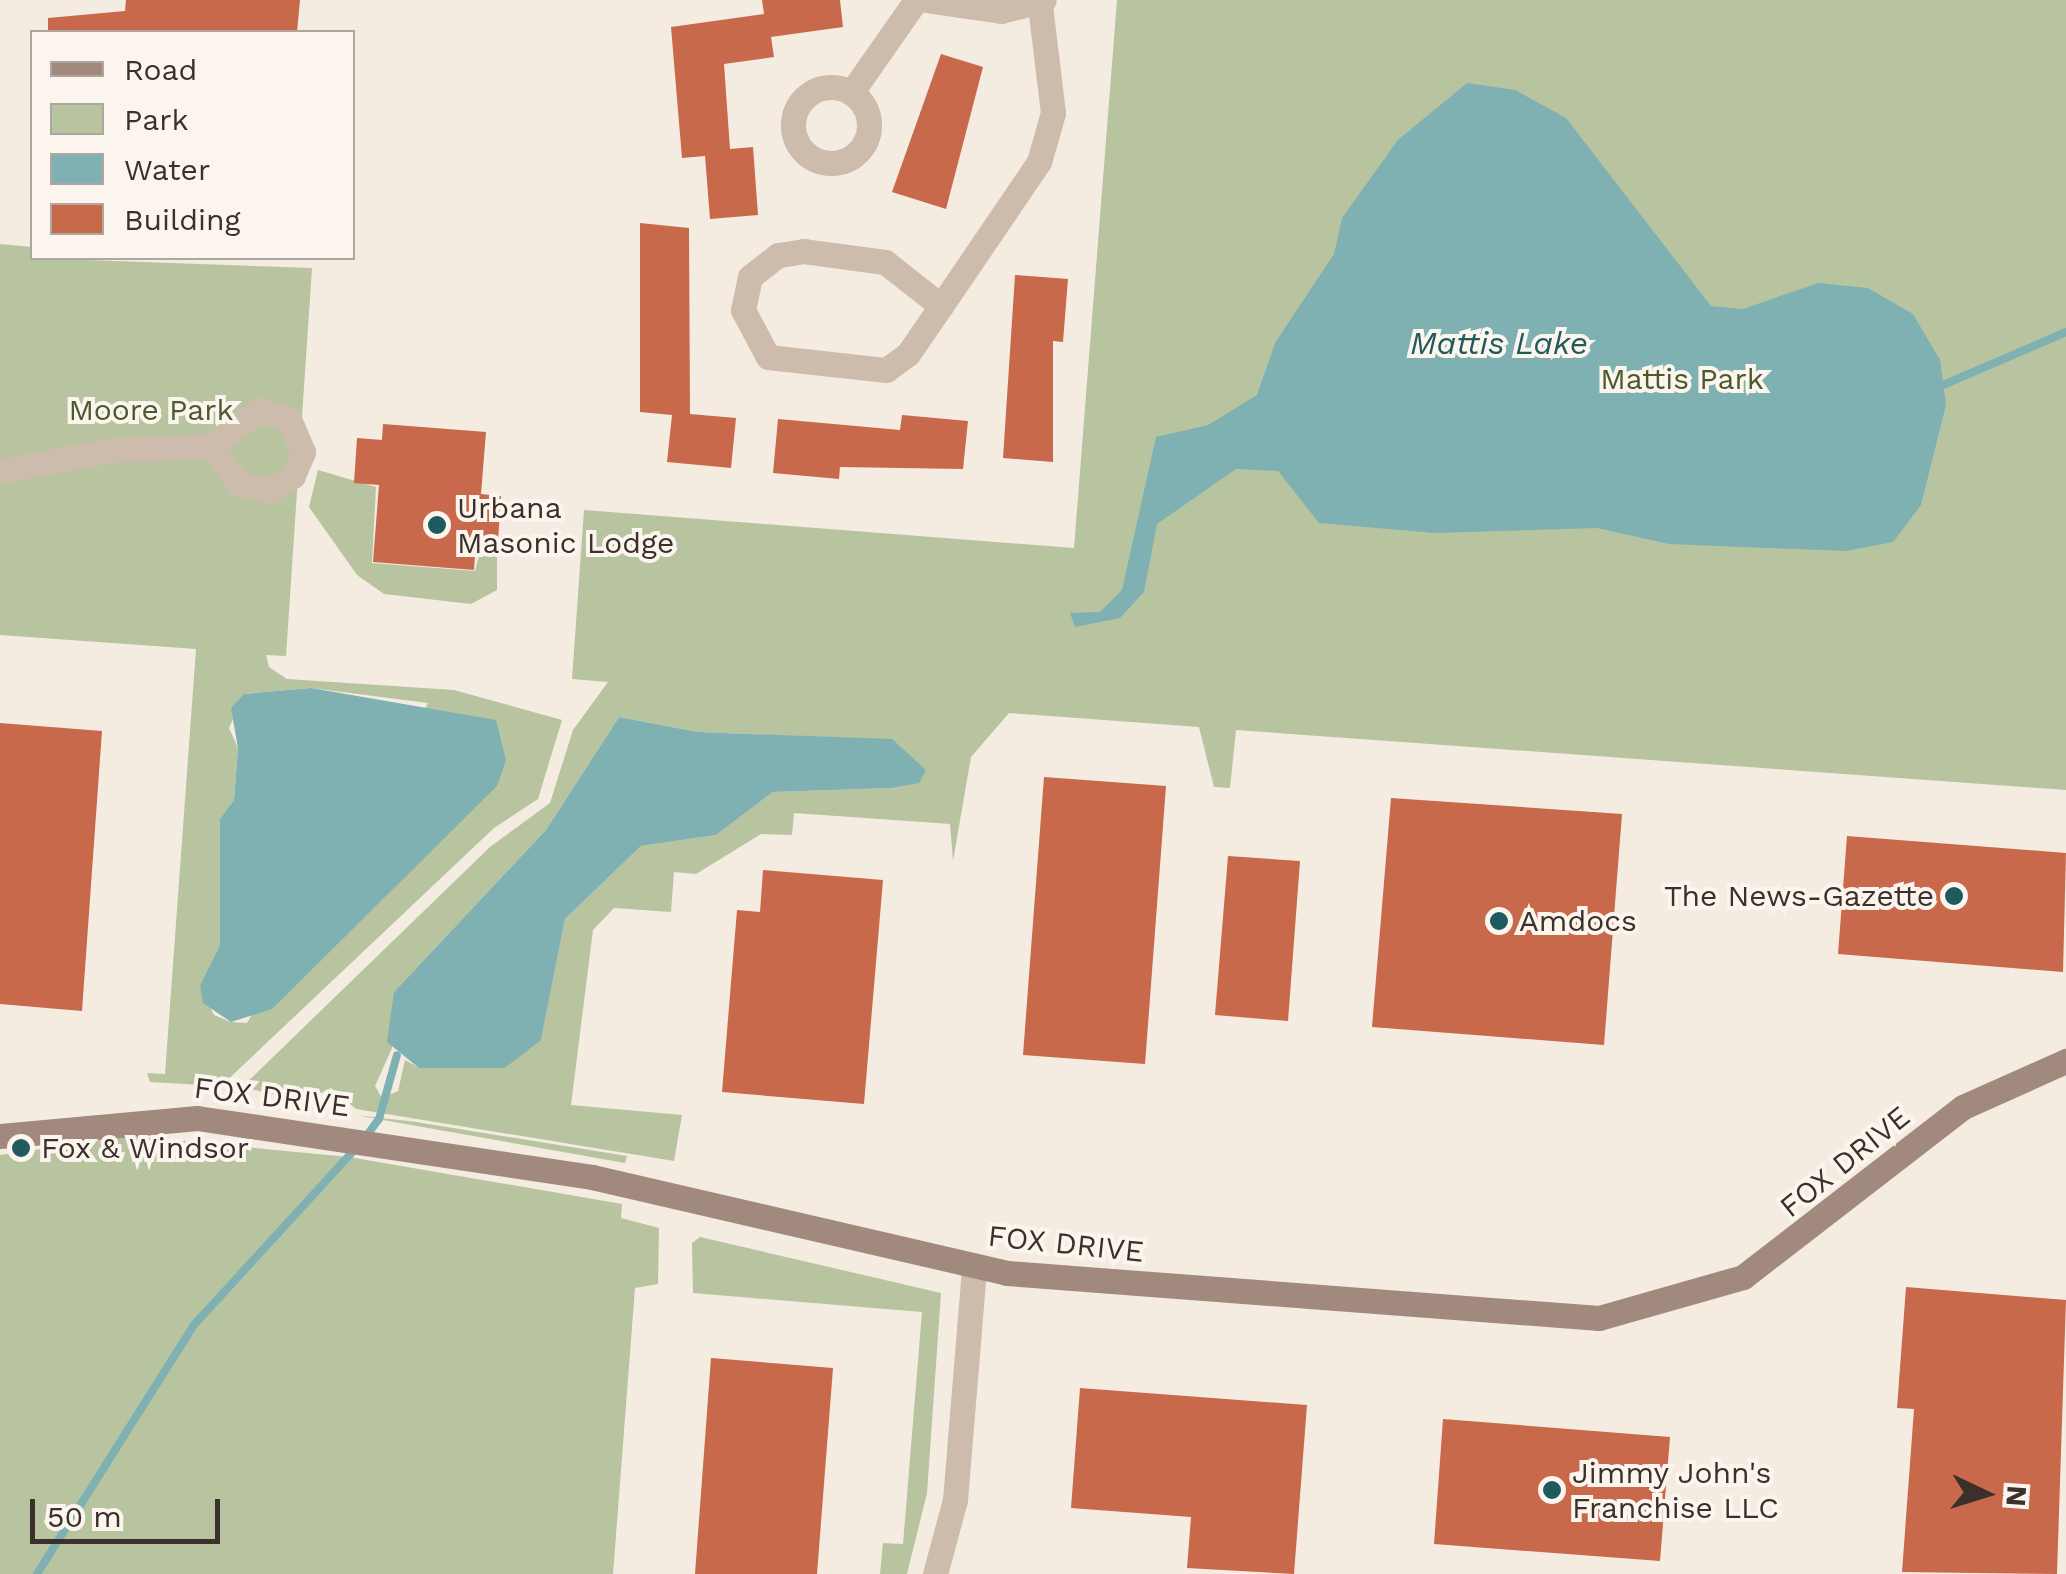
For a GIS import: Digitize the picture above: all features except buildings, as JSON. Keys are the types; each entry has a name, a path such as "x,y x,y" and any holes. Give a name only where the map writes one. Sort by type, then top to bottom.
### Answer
{"street":[{"path":"851,92 916,0"},
{"path":"925,0 1000,11 1042,2 1053,113 1039,162 941,306 886,370 768,356 743,310 750,277 778,254 804,251 885,262 941,306"},
{"path":"0,470 112,450 212,446"},
{"name":"FOX DRIVE","path":"0,1136 180,1118 345,1138 592,1177 974,1268 1562,1318 1649,1310 1768,1262 1963,1107 2066,1061"},
{"path":"936,1574 955,1500 974,1268"}],"green space":[{"name":"Mattis Park","path":"1117,0 2066,0 2066,790 1236,730 1230,788 1214,787 1199,727 1009,713 971,757 953,861 950,824 794,813 792,835 761,834 696,874 674,872 671,912 614,908 593,930 571,1105 682,1115 674,1161 356,1109 331,1088 304,1101 242,1087 490,847 550,803 573,730 608,682 572,679 584,510 1074,548","holes":["619,717 698,732 854,738 891,788 773,792 716,835 641,846 565,919 541,1039 505,1068 420,1068 405,1060 398,1091 382,1098 375,1086 392,1048 394,992 546,830"]},
{"name":"Moore Park","path":"0,244 30,247 30,260 312,268 286,656 266,655 269,667 287,679 454,690 562,720 538,799 494,828 221,1086 150,1082 147,1073 165,1074 196,649 0,635","holes":["311,688 428,703 247,1023 214,1015 200,985 220,945 220,820 234,800 238,748 229,728 244,694"]},
{"path":"318,470 376,487 372,563 475,571 479,556 497,556 497,590 471,604 384,594 357,575 309,507"},
{"path":"355,1115 416,1122 627,1156 625,1163"},
{"path":"130,1136 349,1157 622,1204 621,1218 659,1228 658,1284 635,1288 613,1574 0,1574 0,1155"},
{"path":"700,1237 941,1293 927,1493 907,1574 880,1574 883,1543 903,1544 922,1312 693,1293 692,1243"}],"water":[{"name":"Mattis Lake","path":"1467,83 1515,90 1566,118 1711,306 1743,309 1818,283 1868,288 1913,314 1940,360 1946,405 1921,505 1893,542 1846,551 1669,544 1597,528 1435,533 1319,523 1278,471 1236,469 1157,524 1144,592 1120,618 1075,627 1070,613 1100,612 1122,590 1156,437 1208,425 1257,395 1275,343 1334,254 1342,218 1398,140"},
{"path":"311,688 496,720 506,760 497,786 272,1009 231,1022 203,1003 200,985 220,945 220,819 234,800 238,748 231,708 244,694"},
{"path":"619,717 698,732 892,739 926,770 919,783 891,788 773,792 716,835 641,846 565,919 541,1040 505,1068 419,1068 387,1042 394,992 546,830"}],"waterway":[{"path":"1943,385 2066,332"},
{"path":"365,1138 379,1119 397,1055"},
{"path":"37,1574 193,1326 356,1148"}],"place":[{"name":"Urbana Masonic Lodge","path":"437,525"},
{"name":"The News-Gazette","path":"1954,896"},
{"name":"Amdocs","path":"1499,921"},
{"name":"Fox & Windsor","path":"21,1148"},
{"name":"Jimmy John's Franchise LLC","path":"1552,1490"}]}
